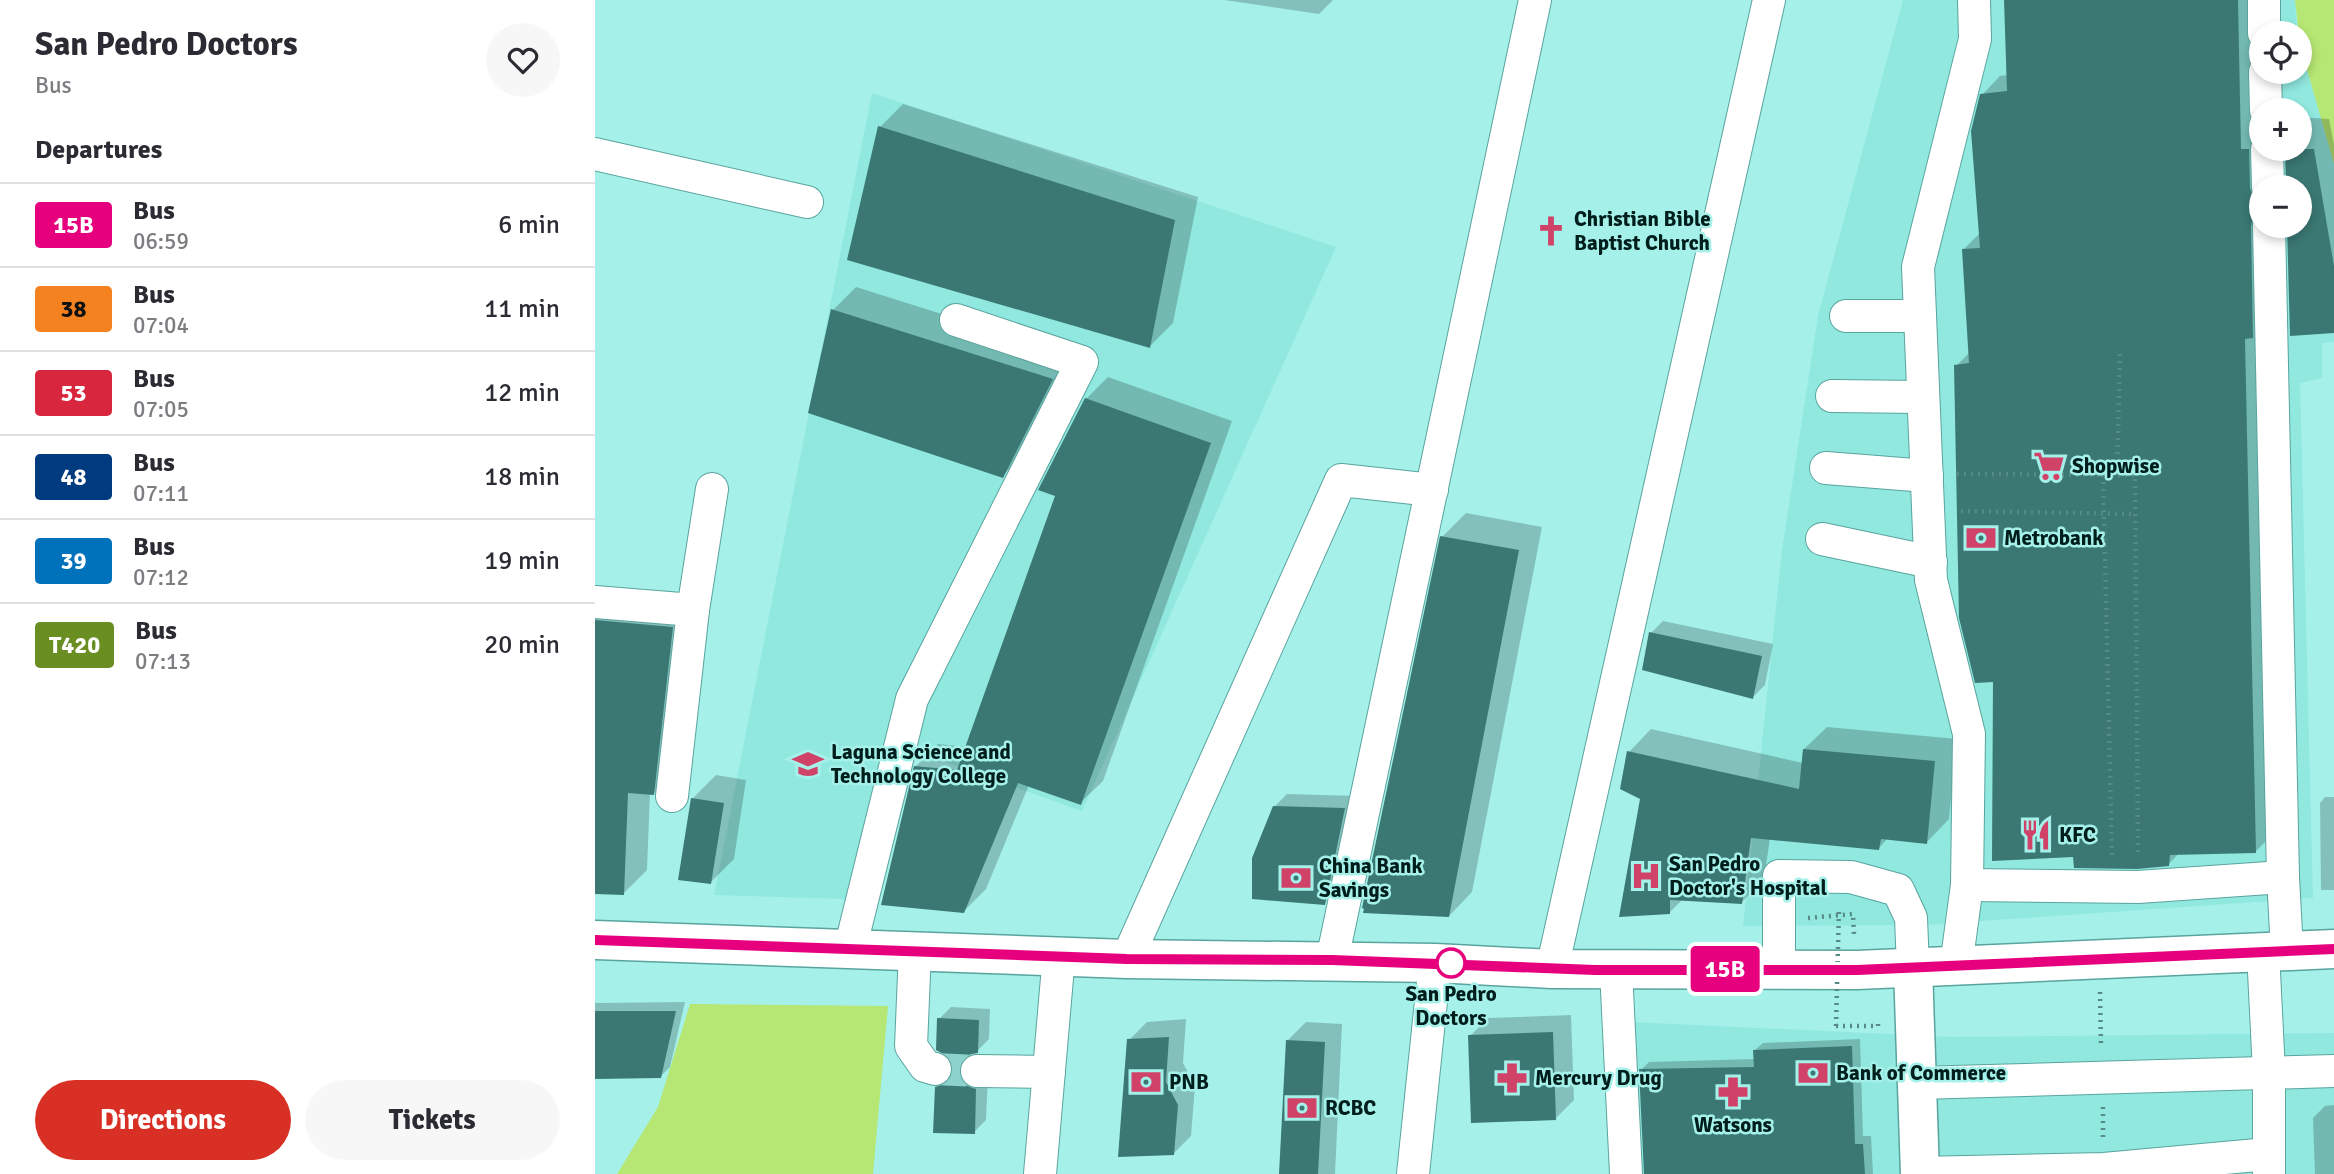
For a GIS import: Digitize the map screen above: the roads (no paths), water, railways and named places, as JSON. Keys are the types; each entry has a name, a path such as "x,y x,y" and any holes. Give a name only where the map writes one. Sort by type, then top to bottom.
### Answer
{"main road":[{"path":"595,940 1127,959 1332,960 1616,970 1895,968 2334,949"},
{"path":"1895,968 1917,1083 1920,1174"}],"street":[{"path":"1332,960 1535,0"},
{"path":"1552,969 1769,0"},
{"path":"1956,966 1966,885 1969,734 1931,580 1918,267 1975,39 1974,0"},
{"path":"2264,0 2265,21"},
{"path":"595,154 807,202"},
{"path":"1920,1174 2269,1164 2269,1072 2275,951 2283,877 2269,238"},
{"path":"1846,316 1920,316"},
{"path":"850,949 912,699 1081,362 955,320"},
{"path":"1832,396 1922,397"},
{"path":"1826,468 1927,477"},
{"path":"1127,959 1341,480 1432,490"},
{"path":"672,796 693,610 712,489"},
{"path":"1822,540 1931,562"},
{"path":"595,602 693,610"},
{"path":"1779,969 1779,876 1851,877 1898,890 1911,918 1895,968"},
{"path":"1966,885 2126,888 2283,877"},
{"path":"915,951 911,1046 926,1066 936,1069"},
{"path":"1040,1174 1059,955"},
{"path":"1413,1174 1436,963"},
{"path":"1616,970 1626,1174"},
{"path":"977,1071 1049,1072"},
{"path":"1917,1083 2334,1071"}],"tunnel":[{"path":"935,1069 977,1071"}],"place":[{"name":"Christian Bible Baptist Church","path":"1551,231"},
{"name":"Shopwise","path":"2049,466"},
{"name":"Metrobank","path":"1981,538"},
{"name":"Laguna Science and Technology College","path":"808,764"},
{"name":"KFC","path":"2036,835"},
{"name":"San Pedro Doctor's Hospital","path":"1646,876"},
{"name":"China Bank Savings","path":"1296,878"},
{"name":"San Pedro Doctors","path":"1451,963"},
{"name":"Bank of Commerce","path":"1813,1073"},
{"name":"Mercury Drug","path":"1512,1078"},
{"name":"PNB","path":"1146,1082"},
{"name":"Watsons","path":"1733,1092"},
{"name":"RCBC","path":"1302,1108"}]}
